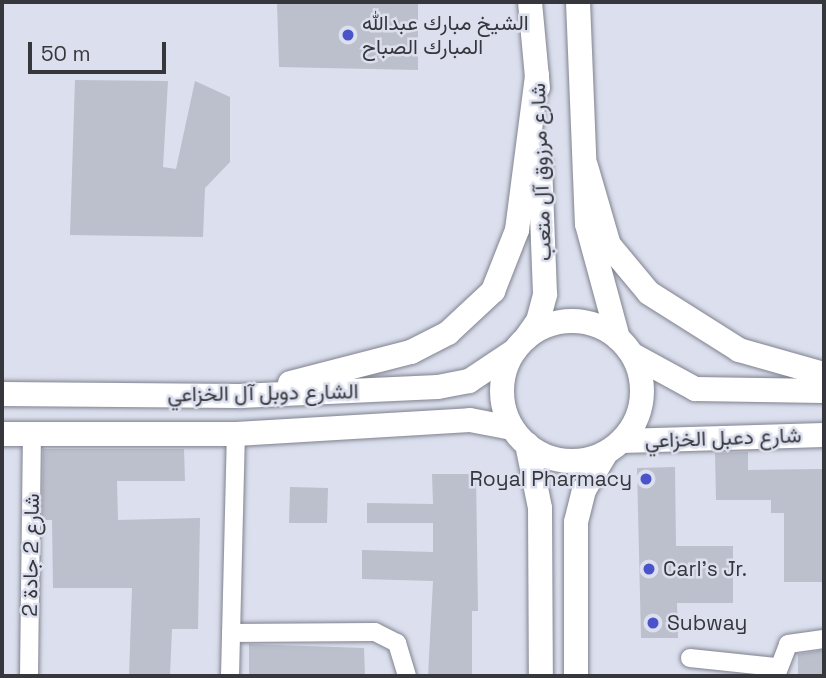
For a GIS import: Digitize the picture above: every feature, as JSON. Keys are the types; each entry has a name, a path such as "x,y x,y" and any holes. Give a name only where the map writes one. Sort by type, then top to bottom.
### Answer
{"main road":[{"name":"شارع مرزوق آل متعب","path":"520,344 538,321 545,294 537,75 530,2"},
{"path":"576,676 576,522 583,490 614,447 642,400 594,263 578,2"},
{"path":"240,396 411,352 471,314 493,291 517,230 537,75"},
{"path":"586,166 609,245 649,293 739,350 824,374"},
{"path":"541,676 540,508 519,436 502,397 520,344 542,327 582,321 625,346"},
{"name":"الشارع دوبل آل الخزاعي","path":"2,394 240,396 438,387 469,381 520,344"},
{"name":"شارع دعبل الخزاعي","path":"625,346 695,389 824,391"},
{"name":"الشارع دوبل آل الخزاعي","path":"2,434 236,434 470,420 519,436"},
{"name":"شارع دعبل الخزاعي","path":"614,447 824,435"},
{"path":"519,436 573,461 614,447"}],"street":[{"name":"شارع 2 جادة 2","path":"29,676 32,434"},
{"path":"230,676 236,434"},
{"path":"231,633 374,632 397,643 407,676"},
{"path":"690,658 776,671 788,644 824,639"}],"building":[{"name":"الشيخ مبارك عبدالله المبارك الصباح","path":"277,2 418,2 418,70 279,67"},
{"path":"75,80 168,81 163,167 176,169 195,81 230,97 230,162 205,188 203,237 70,235"},
{"path":"43,449 184,449 185,481 117,481 118,520 200,518 198,629 172,629 170,676 129,676 132,588 53,588 52,520 42,520"},
{"path":"748,452 748,470 824,469 824,582 784,582 784,513 771,513 771,500 716,500 715,453"},
{"path":"675,467 676,546 733,546 733,603 677,603 678,638 641,638 637,468"},
{"path":"432,474 476,474 478,611 472,611 472,676 428,676 433,581 362,579 362,550 433,552 433,523 367,523 367,503 433,504"},
{"path":"290,487 328,488 327,523 289,523"},
{"path":"249,644 364,648 365,676 249,676"},
{"path":"824,650 824,676 798,676 798,654"}],"place":[{"name":"الشيخ مبارك عبدالله المبارك الصباح","path":"348,35"},
{"name":"Royal Pharmacy","path":"646,479"},
{"name":"Carl's Jr.","path":"649,569"},
{"name":"Subway","path":"653,623"}]}
